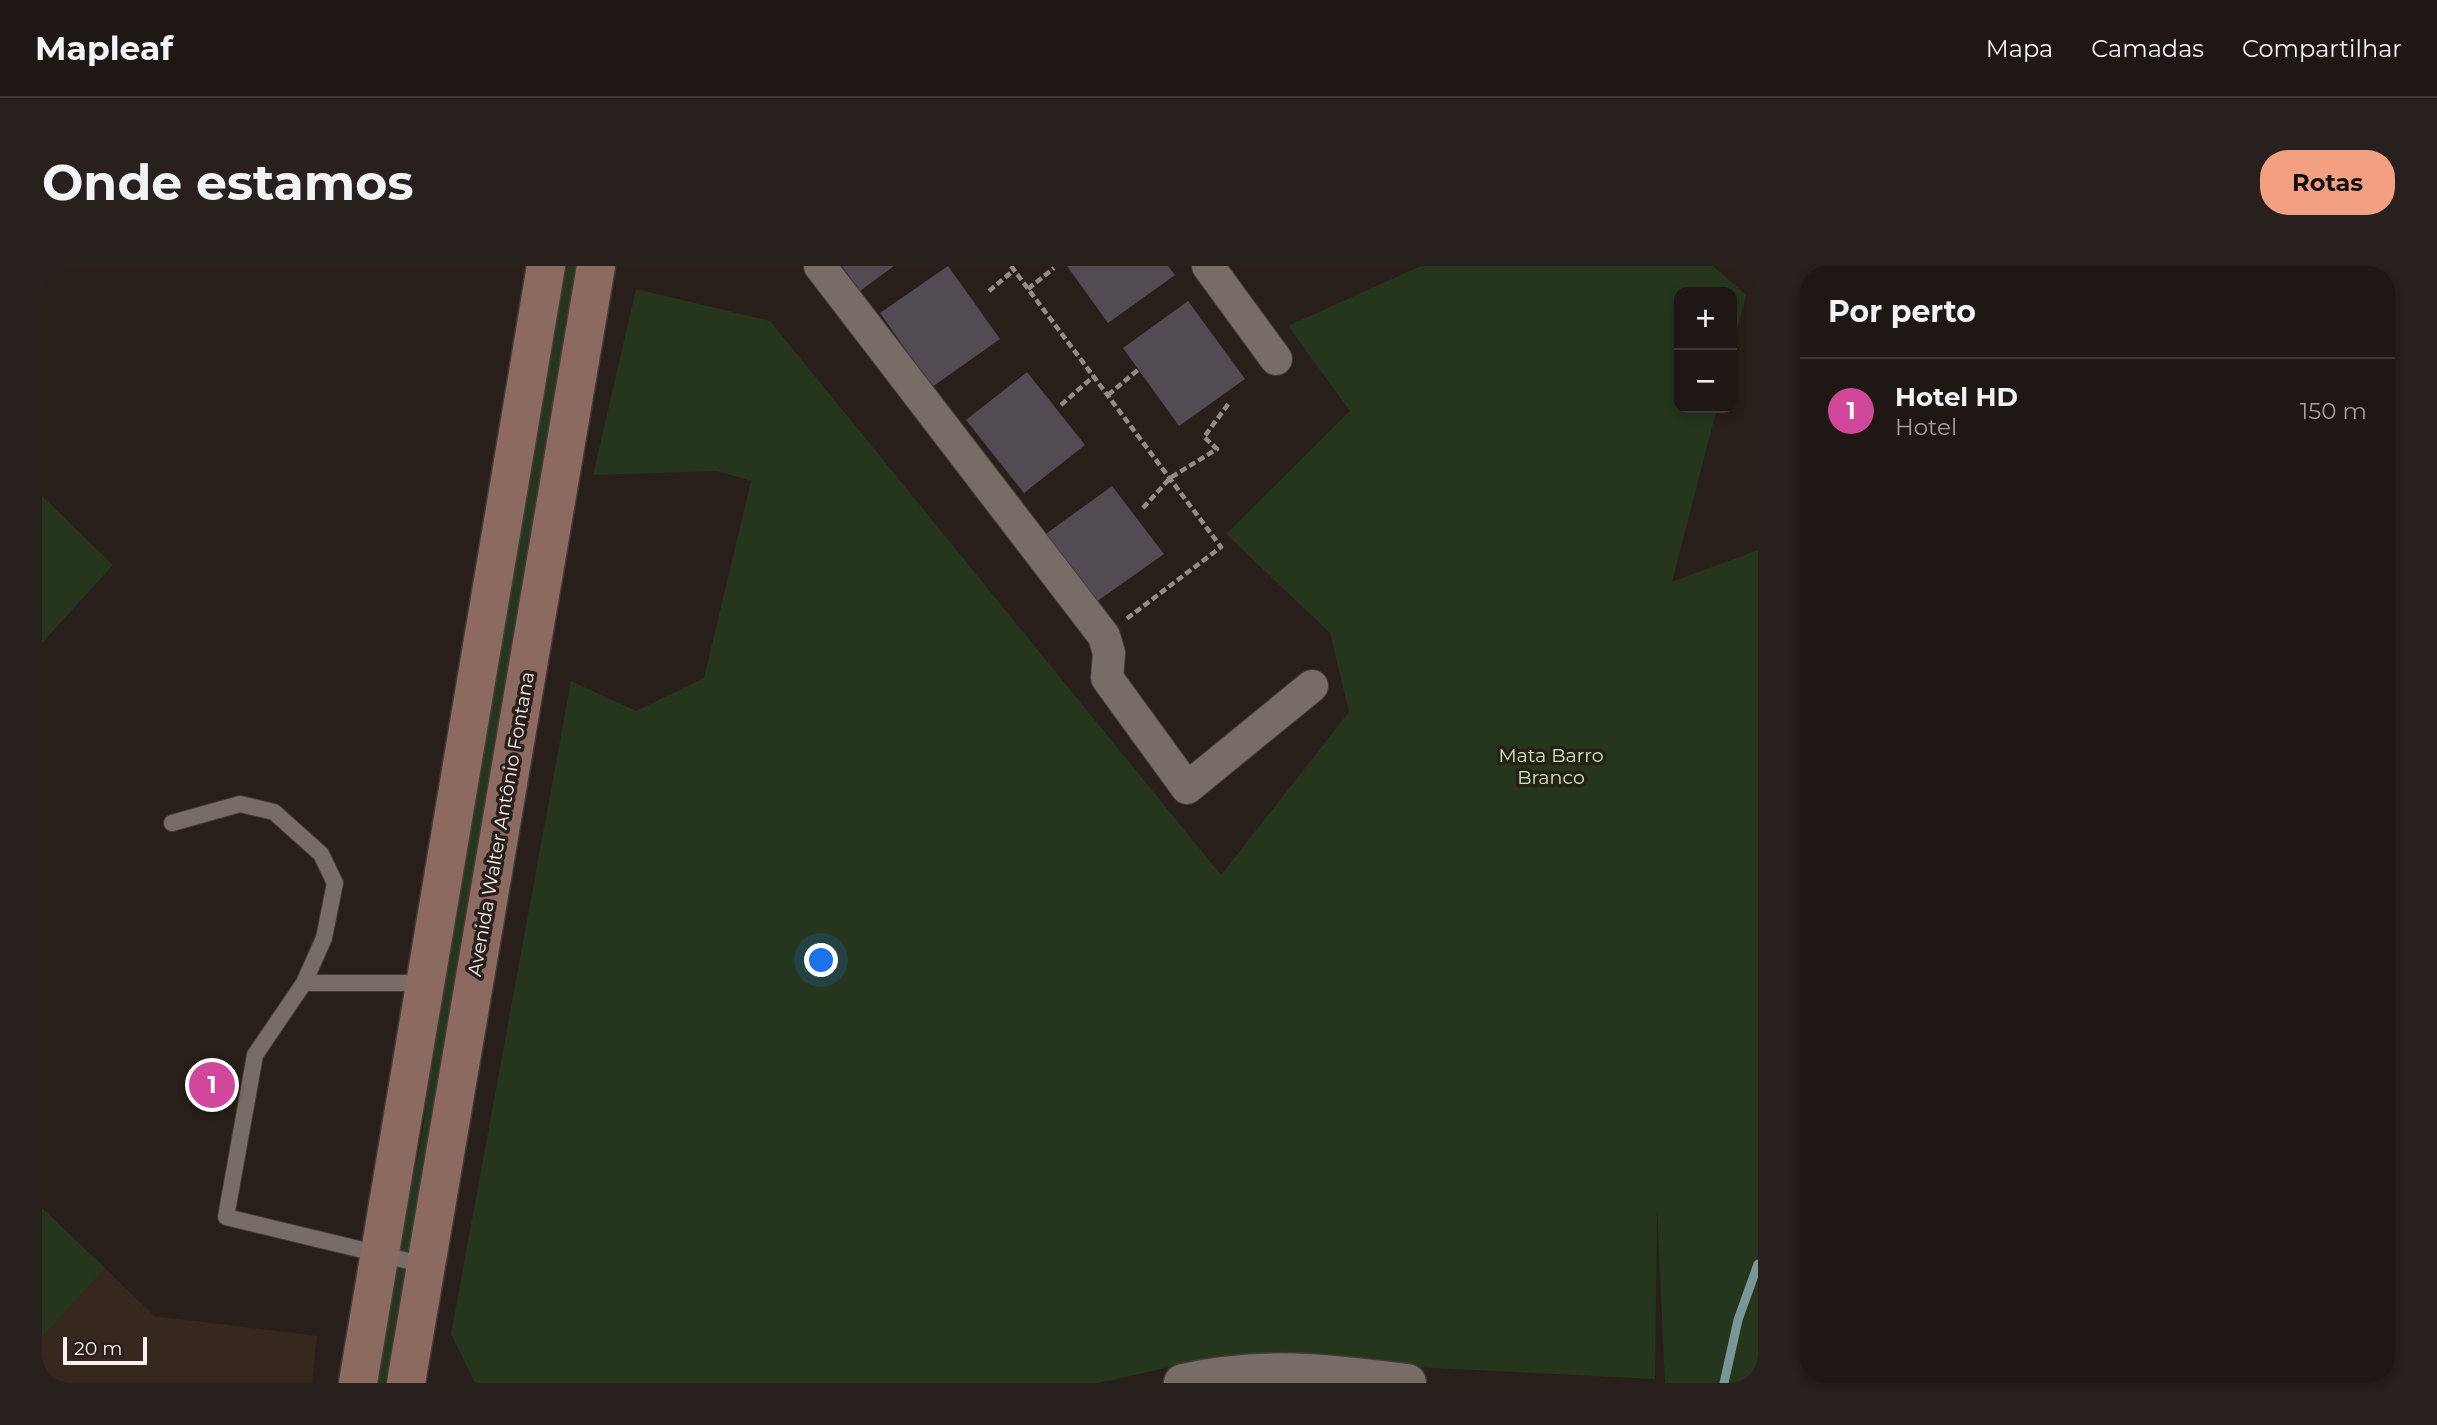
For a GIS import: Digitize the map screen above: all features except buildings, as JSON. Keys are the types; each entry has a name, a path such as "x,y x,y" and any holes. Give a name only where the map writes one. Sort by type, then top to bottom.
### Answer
{"main road":[{"path":"358,1383 546,266"},
{"name":"Avenida Walter Antônio Fontana","path":"408,1365 596,266"},
{"path":"517,439 566,445"}],"street":[{"path":"820,266 1104,636 1109,653 1107,678 1186,788 1312,685"},
{"path":"1208,266 1276,359"},
{"path":"408,1365 426,1383"},
{"path":"1183,1383 1215,1376 1278,1370 1340,1374 1407,1383"}],"lane":[{"path":"172,823 240,804 274,812 321,854 335,883 324,938 304,983 255,1055 226,1217 425,1265"},
{"path":"304,983 426,983"}],"path":[{"path":"989,291 1013,268 1222,547 1104,636"},
{"path":"1028,289 1054,268"},
{"path":"1108,395 1138,370"},
{"path":"1061,405 1094,376"},
{"path":"1143,508 1170,478 1217,449 1204,437 1229,403"}],"shaded area":[{"path":"105,1268 154,1316 317,1336 312,1383 42,1383 42,1333"}],"green space":[{"path":"567,266 585,266 393,1383 371,1383 423,1130 434,1030 450,952 489,701"},
{"name":"Mata Barro Branco","path":"1421,266 1713,266 1737,287 1674,287 1674,413 1716,413 1672,582 1758,550 1758,1383 1665,1383 1657,1209 1655,1379 1213,1357 1099,1383 475,1383 451,1334 571,681 636,711 704,678 751,481 717,471 593,475 636,289 770,321 1221,875 1349,712 1330,633 1226,534 1350,411 1288,326"},
{"path":"1737,287 1746,295 1737,330"},
{"path":"42,496 113,565 42,643"},
{"path":"42,1208 105,1268 42,1337"}],"waterway":[{"path":"1724,1383 1738,1320 1758,1264"}],"place":[{"name":"Hotel HD","path":"212,1085"}]}
